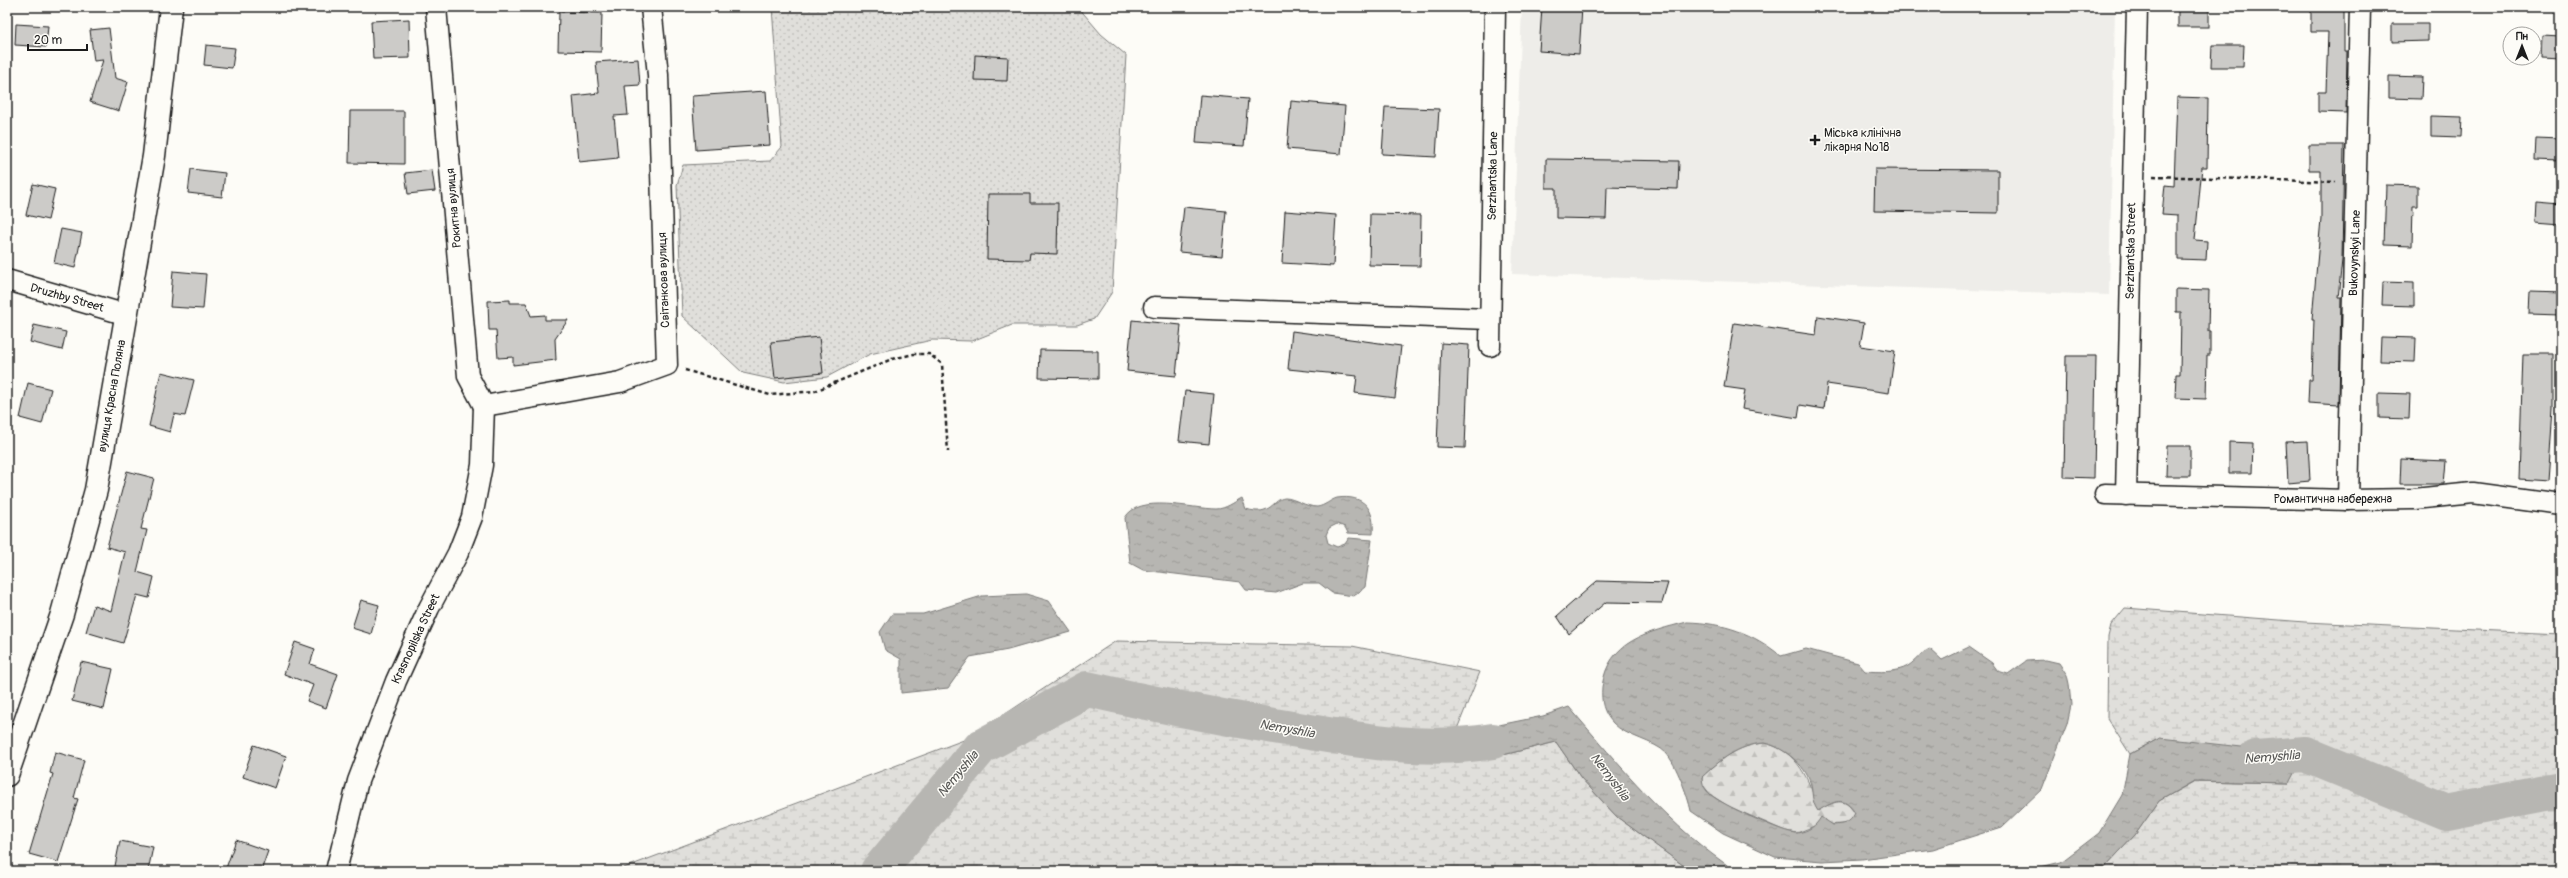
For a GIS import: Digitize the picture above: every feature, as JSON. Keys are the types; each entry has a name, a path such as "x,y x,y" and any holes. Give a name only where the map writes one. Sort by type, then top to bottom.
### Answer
{"street":[{"name":"вулиця Красна Поляна","path":"7,775 62,614 96,490 154,156 171,7"},
{"name":"Рокитна вулиця","path":"436,7 468,376 484,406"},
{"name":"Світанкова вулиця","path":"651,7 658,75 667,365"},
{"name":"Serzhantska Lane","path":"1490,346 1495,7"},
{"name":"Serzhantska Street","path":"2126,495 2132,175 2137,7"},
{"name":"Bukovynskyi Lane","path":"2348,500 2357,183 2360,7"},
{"name":"Druzhby Street","path":"7,280 127,315"},
{"path":"1154,307 1490,319"},
{"path":"484,406 620,382 667,365"},
{"name":"Krasnopilska Street","path":"336,871 358,781 396,681 429,608 458,553 472,517 482,465 484,406"},
{"name":"Романтична набережна","path":"2104,494 2348,500 2414,499 2473,493 2561,505"}],"path":[{"path":"2132,175 2357,183"},
{"path":"667,365 711,376 770,395 815,391 892,359 914,354 929,354 942,364 948,452"}],"shaded area":[{"name":"Міська клінічна лікарня №18","path":"1522,7 2115,7 2109,295 1512,274"}],"green space":[{"path":"772,7 1078,7 1101,34 1126,55 1112,292 1094,319 1077,325 1012,325 972,341 932,340 870,354 827,377 784,382 743,373 682,316 677,185 683,165 770,161 782,147"},
{"path":"2125,608 2305,622 2561,634 2561,871 2101,871 2135,835 2159,801 2195,781 2290,783 2160,738 2130,754 2107,718 2108,637 2111,625"},
{"path":"1116,641 1352,646 1480,672 1455,734 1437,752 1464,761 1507,754 1556,742 1581,778 1617,817 1691,871 616,871 969,738"},
{"path":"1764,743 1786,752 1801,768 1811,788 1818,810 1834,803 1843,802 1851,808 1855,814 1852,820 1845,824 1817,825 1797,833 1785,831 1728,806 1711,795 1702,784 1702,777 1730,754 1755,744"}],"water":[{"path":"1347,497 1361,501 1370,511 1373,534 1348,533 1345,527 1337,524 1329,528 1326,535 1328,543 1337,547 1345,544 1349,538 1372,540 1365,587 1354,596 1332,593 1319,583 1303,583 1276,593 1246,590 1240,582 1143,570 1130,563 1125,518 1132,510 1141,506 1153,504 1220,509 1227,507 1242,498 1246,509 1255,511 1266,509 1277,501 1285,498 1313,507 1323,505 1337,498"},
{"path":"1026,594 1049,601 1071,632 1008,650 970,657 948,688 901,693 901,659 885,650 880,632 892,614 923,614 982,596"},
{"path":"1687,622 1713,624 1749,635 1781,656 1806,649 1858,663 1865,671 1887,672 1898,670 1908,666 1924,652 1930,649 1942,660 1969,647 1992,663 1998,671 2008,674 2026,661 2046,660 2059,663 2067,675 2069,684 2071,705 2067,724 2042,789 2002,827 1933,849 1862,859 1822,861 1775,857 1723,833 1691,811 1681,780 1666,753 1655,745 1619,728 1613,723 1605,711 1602,702 1602,687 1606,671 1612,658 1632,641 1659,630","holes":["1764,743 1784,751 1796,761 1806,773 1809,779 1814,803 1818,811 1834,802 1843,802 1851,807 1855,813 1853,817 1843,824 1833,825 1821,817 1817,823 1805,831 1797,833 1790,832 1767,824 1739,811 1717,799 1706,789 1703,784 1702,777 1730,754 1755,744"]},
{"path":"1569,707 1627,773 1668,816 1689,836 1736,871 1691,871 1617,817 1581,778 1556,742 1507,754 1464,761 1437,752 1455,734 1543,716"},
{"path":"2160,738 2305,754 2290,783 2194,781 2159,801 2135,835 2101,871 2024,871 2061,862 2099,833 2122,795 2130,754"}],"building":[{"path":"1542,7 1582,7 1579,54 1539,51"},
{"path":"2178,7 2209,7 2209,27 2178,27"},
{"path":"2311,7 2344,7 2344,51 2347,51 2346,113 2318,112 2318,92 2326,92 2328,32 2311,32"},
{"path":"559,12 602,13 601,52 558,51"},
{"path":"409,19 410,58 373,59 371,21"},
{"path":"16,24 48,26 46,47 15,45"},
{"path":"2392,24 2428,24 2428,41 2392,42"},
{"path":"109,28 115,78 128,82 119,111 90,102 103,60 94,61 90,30"},
{"path":"2542,36 2561,37 2561,58 2542,57"},
{"path":"206,45 235,48 232,68 204,65"},
{"path":"2212,45 2244,45 2243,67 2211,67"},
{"path":"975,55 1008,57 1007,81 974,80"},
{"path":"638,59 640,85 625,86 628,115 614,116 618,158 579,162 573,96 599,93 596,62"},
{"path":"2389,76 2422,77 2421,99 2389,98"},
{"path":"766,91 770,145 696,150 692,96"},
{"path":"1200,95 1248,99 1244,146 1196,143"},
{"path":"2177,97 2208,98 2207,167 2202,167 2195,240 2207,241 2206,260 2178,259 2178,215 2162,214 2165,185 2174,186"},
{"path":"1291,101 1345,106 1341,154 1287,149"},
{"path":"1385,107 1439,109 1436,157 1382,154"},
{"path":"350,111 404,111 404,164 349,163"},
{"path":"2431,116 2462,117 2461,137 2431,136"},
{"path":"2536,138 2561,139 2561,161 2535,160"},
{"path":"2309,145 2344,145 2342,260 2338,298 2341,298 2339,405 2308,403 2309,380 2312,380 2314,319 2312,319 2321,219 2321,170 2309,170"},
{"path":"1546,159 1679,161 1678,189 1607,187 1606,219 1556,218 1556,188 1546,188"},
{"path":"191,169 225,173 222,197 188,193"},
{"path":"1875,169 1998,170 1998,213 1874,211"},
{"path":"432,170 435,191 408,194 405,173"},
{"path":"33,184 55,189 48,220 26,215"},
{"path":"2386,185 2418,186 2418,206 2413,206 2412,246 2384,245"},
{"path":"988,194 1030,194 1030,203 1058,203 1057,254 1030,253 1029,260 987,259"},
{"path":"2537,202 2561,204 2561,224 2536,222"},
{"path":"1184,207 1226,211 1222,256 1179,252"},
{"path":"1285,211 1336,215 1333,266 1282,263"},
{"path":"1370,214 1421,215 1420,266 1369,265"},
{"path":"61,229 82,233 75,268 54,263"},
{"path":"173,271 206,274 203,309 170,307"},
{"path":"2383,282 2414,283 2414,306 2382,305"},
{"path":"2176,289 2209,290 2208,331 2210,331 2210,355 2207,355 2206,399 2175,398 2176,374 2180,374 2181,312 2176,312"},
{"path":"2530,292 2561,293 2560,315 2529,314"},
{"path":"510,300 510,303 526,303 531,316 545,315 545,320 568,320 555,339 556,360 513,365 513,357 498,358 496,330 489,330 488,301"},
{"path":"1818,316 1864,323 1860,346 1895,351 1889,393 1827,384 1824,409 1800,405 1798,418 1742,409 1745,390 1724,387 1734,323 1816,335"},
{"path":"1132,320 1181,325 1176,376 1127,371"},
{"path":"34,325 66,332 62,350 30,342"},
{"path":"1292,331 1401,346 1395,398 1355,393 1357,376 1288,369"},
{"path":"819,337 823,373 775,378 771,342"},
{"path":"2381,337 2416,338 2415,362 2380,361"},
{"path":"1441,343 1469,345 1465,448 1437,447"},
{"path":"1040,350 1098,351 1098,379 1039,378"},
{"path":"2523,354 2553,354 2553,411 2548,481 2519,479"},
{"path":"2066,356 2096,356 2094,478 2064,477"},
{"path":"161,372 194,380 185,416 174,414 170,432 149,426"},
{"path":"28,383 51,389 42,424 20,418"},
{"path":"1185,391 1214,394 1209,444 1179,441"},
{"path":"2379,393 2410,394 2409,419 2379,418"},
{"path":"2308,441 2310,481 2288,483 2286,442"},
{"path":"2229,442 2253,443 2252,473 2229,473"},
{"path":"2167,446 2190,446 2190,476 2166,476"},
{"path":"2401,459 2446,461 2444,484 2400,484"},
{"path":"127,471 154,478 141,529 147,530 137,572 154,577 149,598 137,595 123,643 86,632 94,605 111,611 125,552 107,547"},
{"path":"1597,581 1668,583 1662,603 1606,602 1569,634 1557,616"},
{"path":"361,600 379,605 371,634 352,628"},
{"path":"295,642 315,649 310,664 338,674 326,708 307,701 313,685 284,674"},
{"path":"81,662 113,669 104,709 72,701"},
{"path":"254,745 286,756 275,788 243,777"},
{"path":"55,752 84,760 74,798 78,799 58,862 29,854 53,774 50,773"},
{"path":"236,840 268,851 261,871 225,871"},
{"path":"120,841 153,847 148,871 114,871"}],"waterway":[{"name":"Nemyshlia","path":"878,871 981,747 1087,689 1211,715 1363,741 1389,744 1441,746 1493,741"},
{"name":"Nemyshlia","path":"2256,758 2305,754 2447,812 2561,790"}],"place":[{"name":"Міська клінічна лікарня №18","path":"1815,140"}]}
